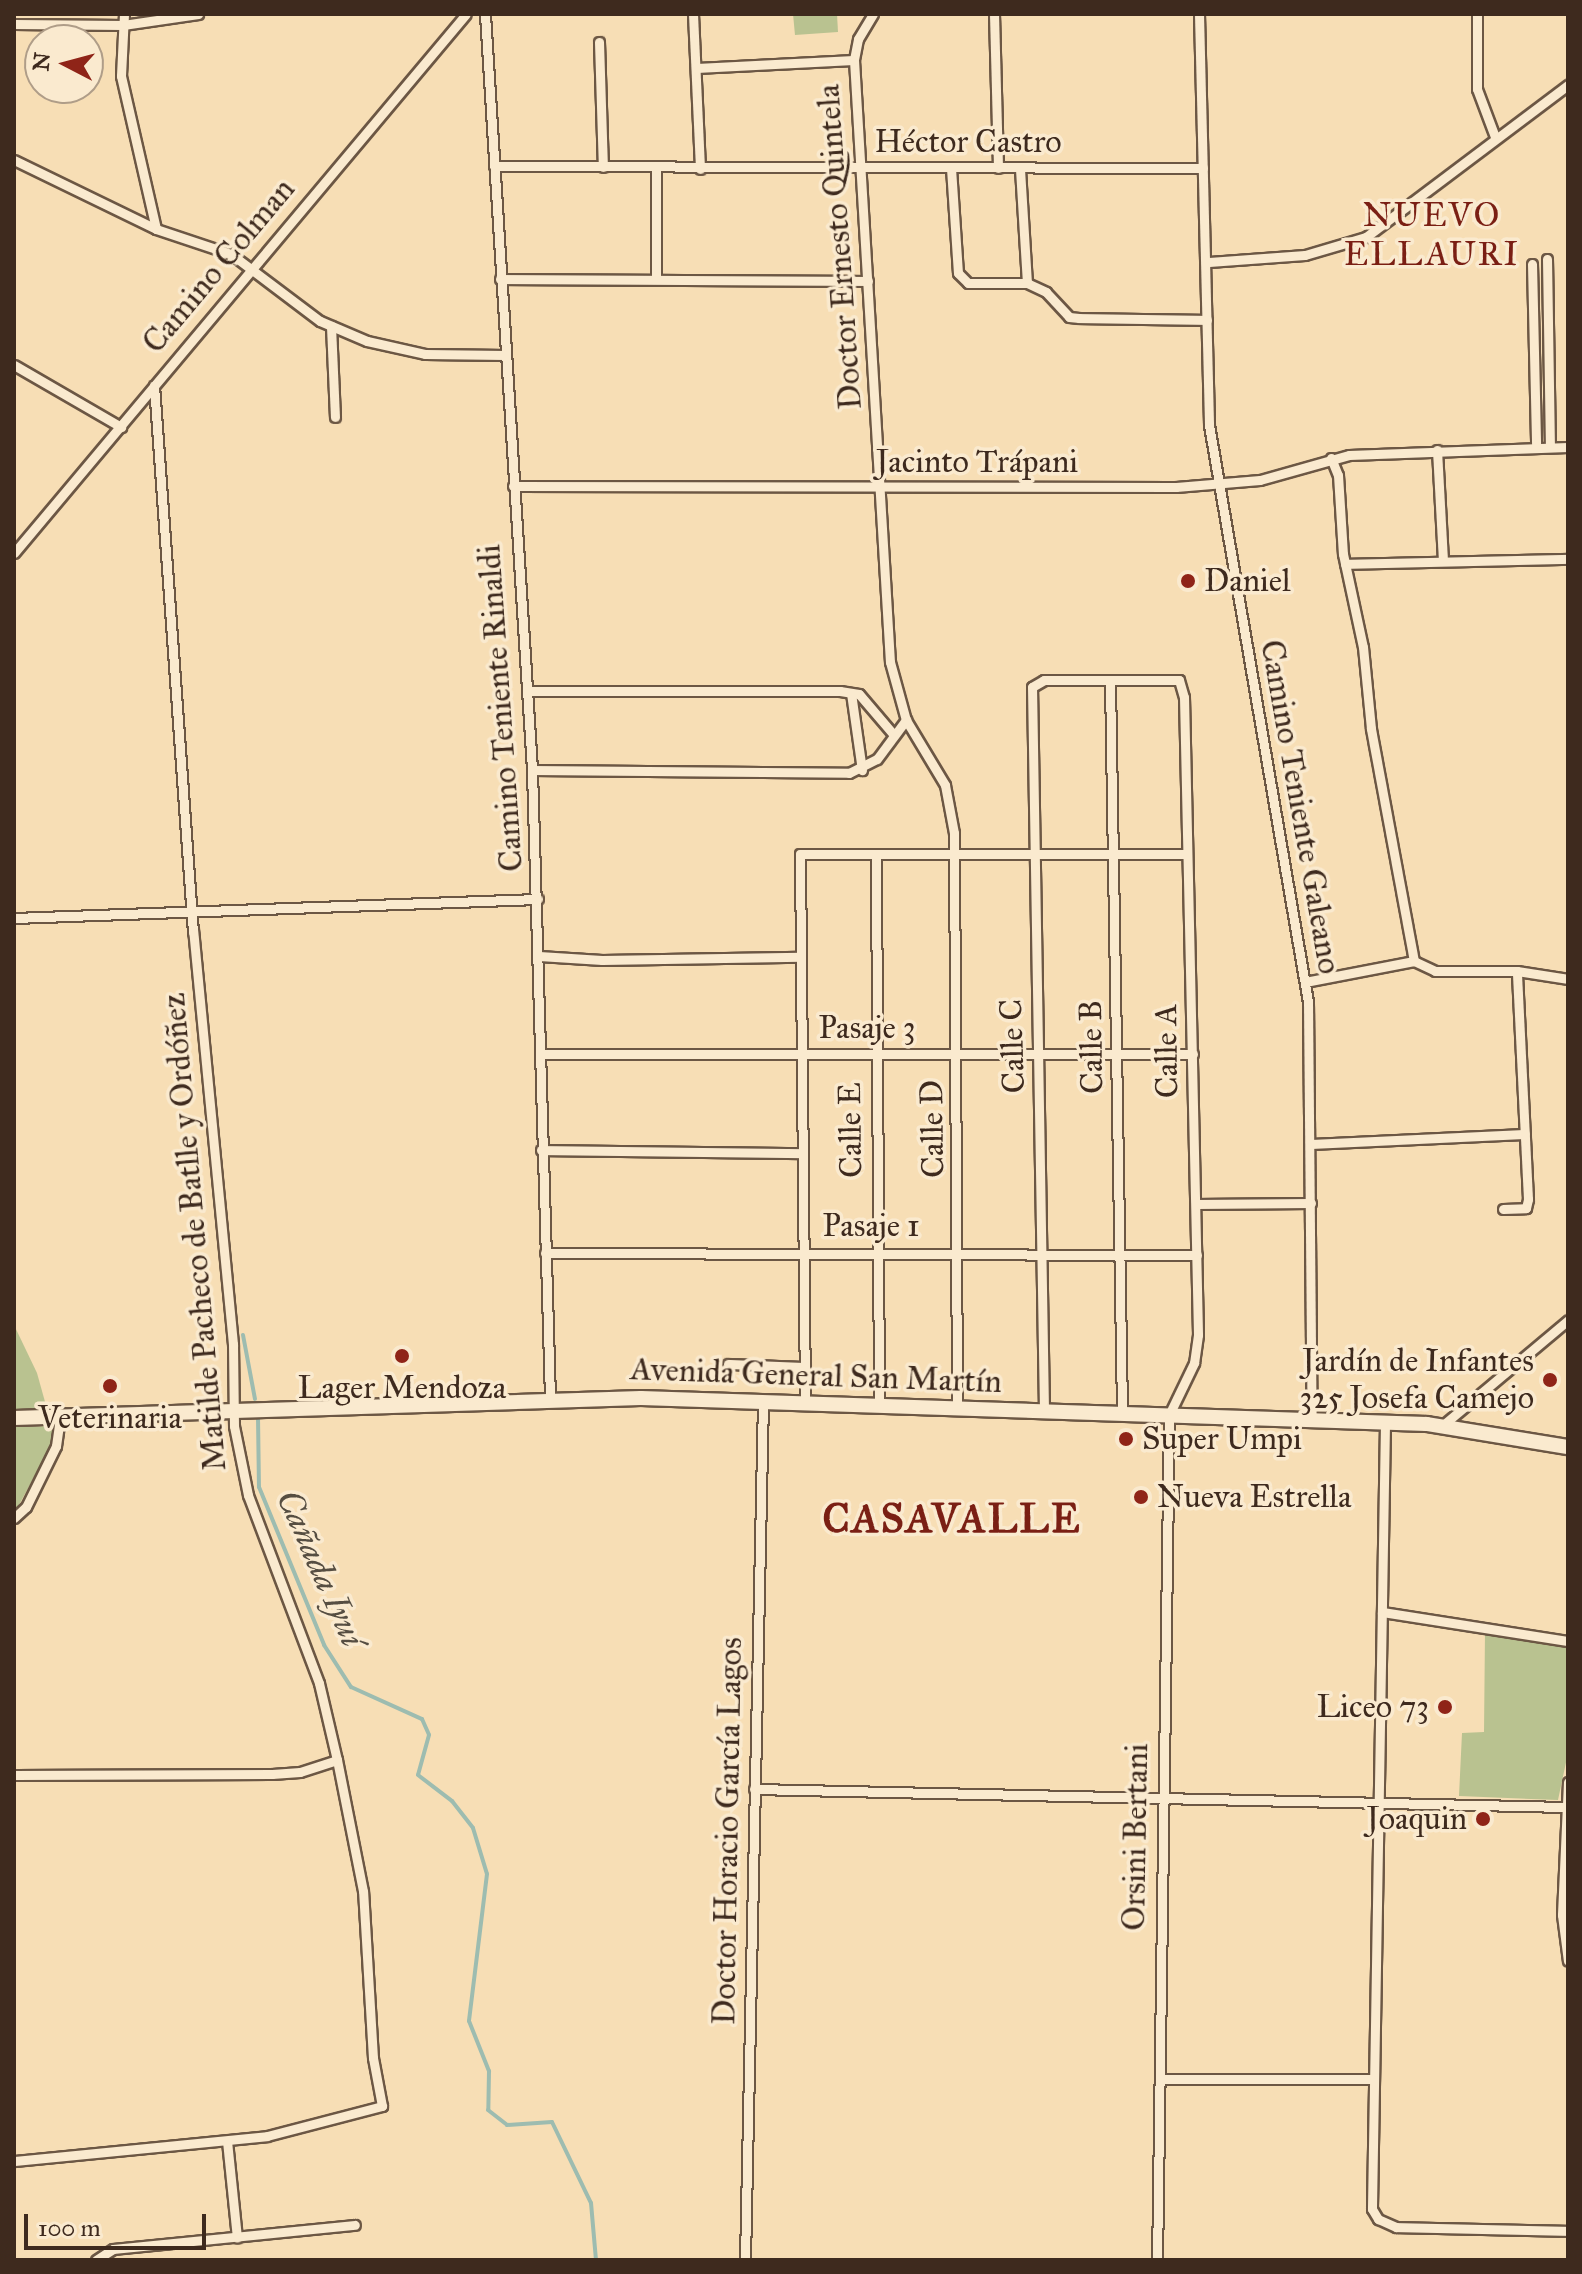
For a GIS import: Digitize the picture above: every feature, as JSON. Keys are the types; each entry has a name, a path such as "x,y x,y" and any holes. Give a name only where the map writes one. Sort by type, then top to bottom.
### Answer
{"main road":[{"name":"Avenida General San Martín","path":"14,1418 550,1399 805,1403 1443,1425 1568,1447"}],"street":[{"path":"14,24 198,14"},
{"name":"Camino Colman","path":"14,553 466,14"},
{"name":"Camino Teniente Rinaldi","path":"485,14 532,770 550,1399"},
{"path":"693,14 700,169"},
{"name":"Doctor Ernesto Quintela","path":"873,14 858,39 854,60 890,662 906,720 945,785 955,851"},
{"path":"994,14 998,168"},
{"name":"Camino Teniente Galeano","path":"1199,14 1209,262 1207,320 1216,484 1305,982 1311,1203 1312,1420"},
{"path":"1477,14 1477,89 1495,137"},
{"path":"124,20 121,76 156,229"},
{"path":"599,42 603,167"},
{"path":"696,68 854,60"},
{"path":"1209,262 1305,255 1366,237 1568,85"},
{"path":"14,160 156,229 206,243 251,267 331,326 425,354 505,355"},
{"name":"Héctor Castro","path":"494,166 700,169 1203,168"},
{"path":"656,168 656,279"},
{"path":"951,168 962,280 1027,283 1046,292 1069,317 1207,320"},
{"path":"1020,169 1027,283"},
{"path":"1547,259 1550,447"},
{"path":"1532,264 1536,447"},
{"path":"500,279 868,281"},
{"path":"1532,301 1547,305"},
{"path":"331,326 335,417"},
{"path":"1536,369 1547,362"},
{"path":"14,365 121,427"},
{"name":"Matilde Pacheco de Batlle y Ordóñez","path":"154,385 192,911 233,1344 233,1410 248,1495 312,1662 337,1760 363,1891 373,2058 382,2106 267,2136 227,2141"},
{"name":"Jacinto Trápani","path":"513,486 880,489 1216,484 1260,480 1331,458 1437,450 1568,447"},
{"path":"1437,450 1443,560"},
{"path":"1331,458 1338,475 1345,564 1414,961"},
{"path":"1345,564 1568,559"},
{"name":"Calle A","path":"1110,680 1179,680 1184,697 1197,1255 1196,1355 1169,1415"},
{"name":"Calle C","path":"1044,1410 1041,1054 1033,853 1035,682 1110,680"},
{"name":"Calle B","path":"1110,680 1119,1054 1122,1413"},
{"path":"528,691 851,693 859,694 894,735"},
{"path":"851,693 862,770"},
{"path":"532,770 862,770 906,720"},
{"path":"805,1403 800,854 876,855 955,851 1187,854"},
{"name":"Calle D","path":"955,851 960,1253 957,1407"},
{"name":"Calle E","path":"876,855 879,1405"},
{"path":"14,918 538,899"},
{"path":"539,956 602,960 801,957"},
{"path":"1305,982 1414,961 1435,971 1517,971 1568,979"},
{"path":"1503,1209 1526,1208 1517,971"},
{"name":"Pasaje 3","path":"541,1054 1193,1054"},
{"path":"1310,1144 1525,1134"},
{"path":"541,1150 803,1153"},
{"path":"1196,1204 1311,1203"},
{"name":"Pasaje 1","path":"545,1253 1197,1255"},
{"path":"1443,1425 1568,1320"},
{"path":"728,1364 805,1367"},
{"name":"Doctor Horacio García Lagos","path":"745,2260 763,1403"},
{"name":"Orsini Bertani","path":"1157,2260 1169,1415"},
{"path":"14,1518 26,1507 56,1446 60,1417"},
{"path":"1385,1423 1372,2209 1378,2219 1396,2227 1568,2231"},
{"path":"1382,1612 1568,1641"},
{"path":"14,1775 272,1774 300,1772 337,1760"},
{"path":"1568,1782 1562,1915 1568,1961"},
{"path":"754,1789 1379,1800 1566,1807"},
{"path":"1160,2079 1374,2079"},
{"path":"14,2161 227,2141 237,2237"},
{"path":"96,2260 113,2249 355,2225"}],"green space":[{"path":"793,14 837,14 838,32 795,35"},
{"path":"14,1325 37,1373 47,1409 14,1410"},
{"path":"53,1426 57,1435 14,1514 14,1427"},
{"path":"1485,1632 1568,1648 1568,1753 1558,1800 1459,1796 1462,1733 1484,1732"}],"waterway":[{"name":"Cañada Iyuí","path":"243,1335 255,1399"},
{"name":"Cañada Iyuí","path":"258,1417 259,1487 324,1645 351,1687 422,1719 429,1735 418,1775 452,1801 473,1828 487,1874 469,2021 489,2071 488,2110 507,2125 552,2122 591,2203 596,2260"}],"place":[{"name":"Daniel","path":"1188,581"},
{"name":"Lager Mendoza","path":"402,1356"},
{"name":"Jardín de Infantes 325 Josefa Camejo","path":"1550,1380"},
{"name":"Veterinaria","path":"110,1386"},
{"name":"Super Umpi","path":"1126,1439"},
{"name":"Nueva Estrella","path":"1141,1497"},
{"name":"Liceo 73","path":"1445,1707"},
{"name":"Joaquin","path":"1483,1819"}],"district":[{"name":"NUEVO ELLAURI","path":"1432,234"},
{"name":"CASAVALLE","path":"952,1519"}]}
